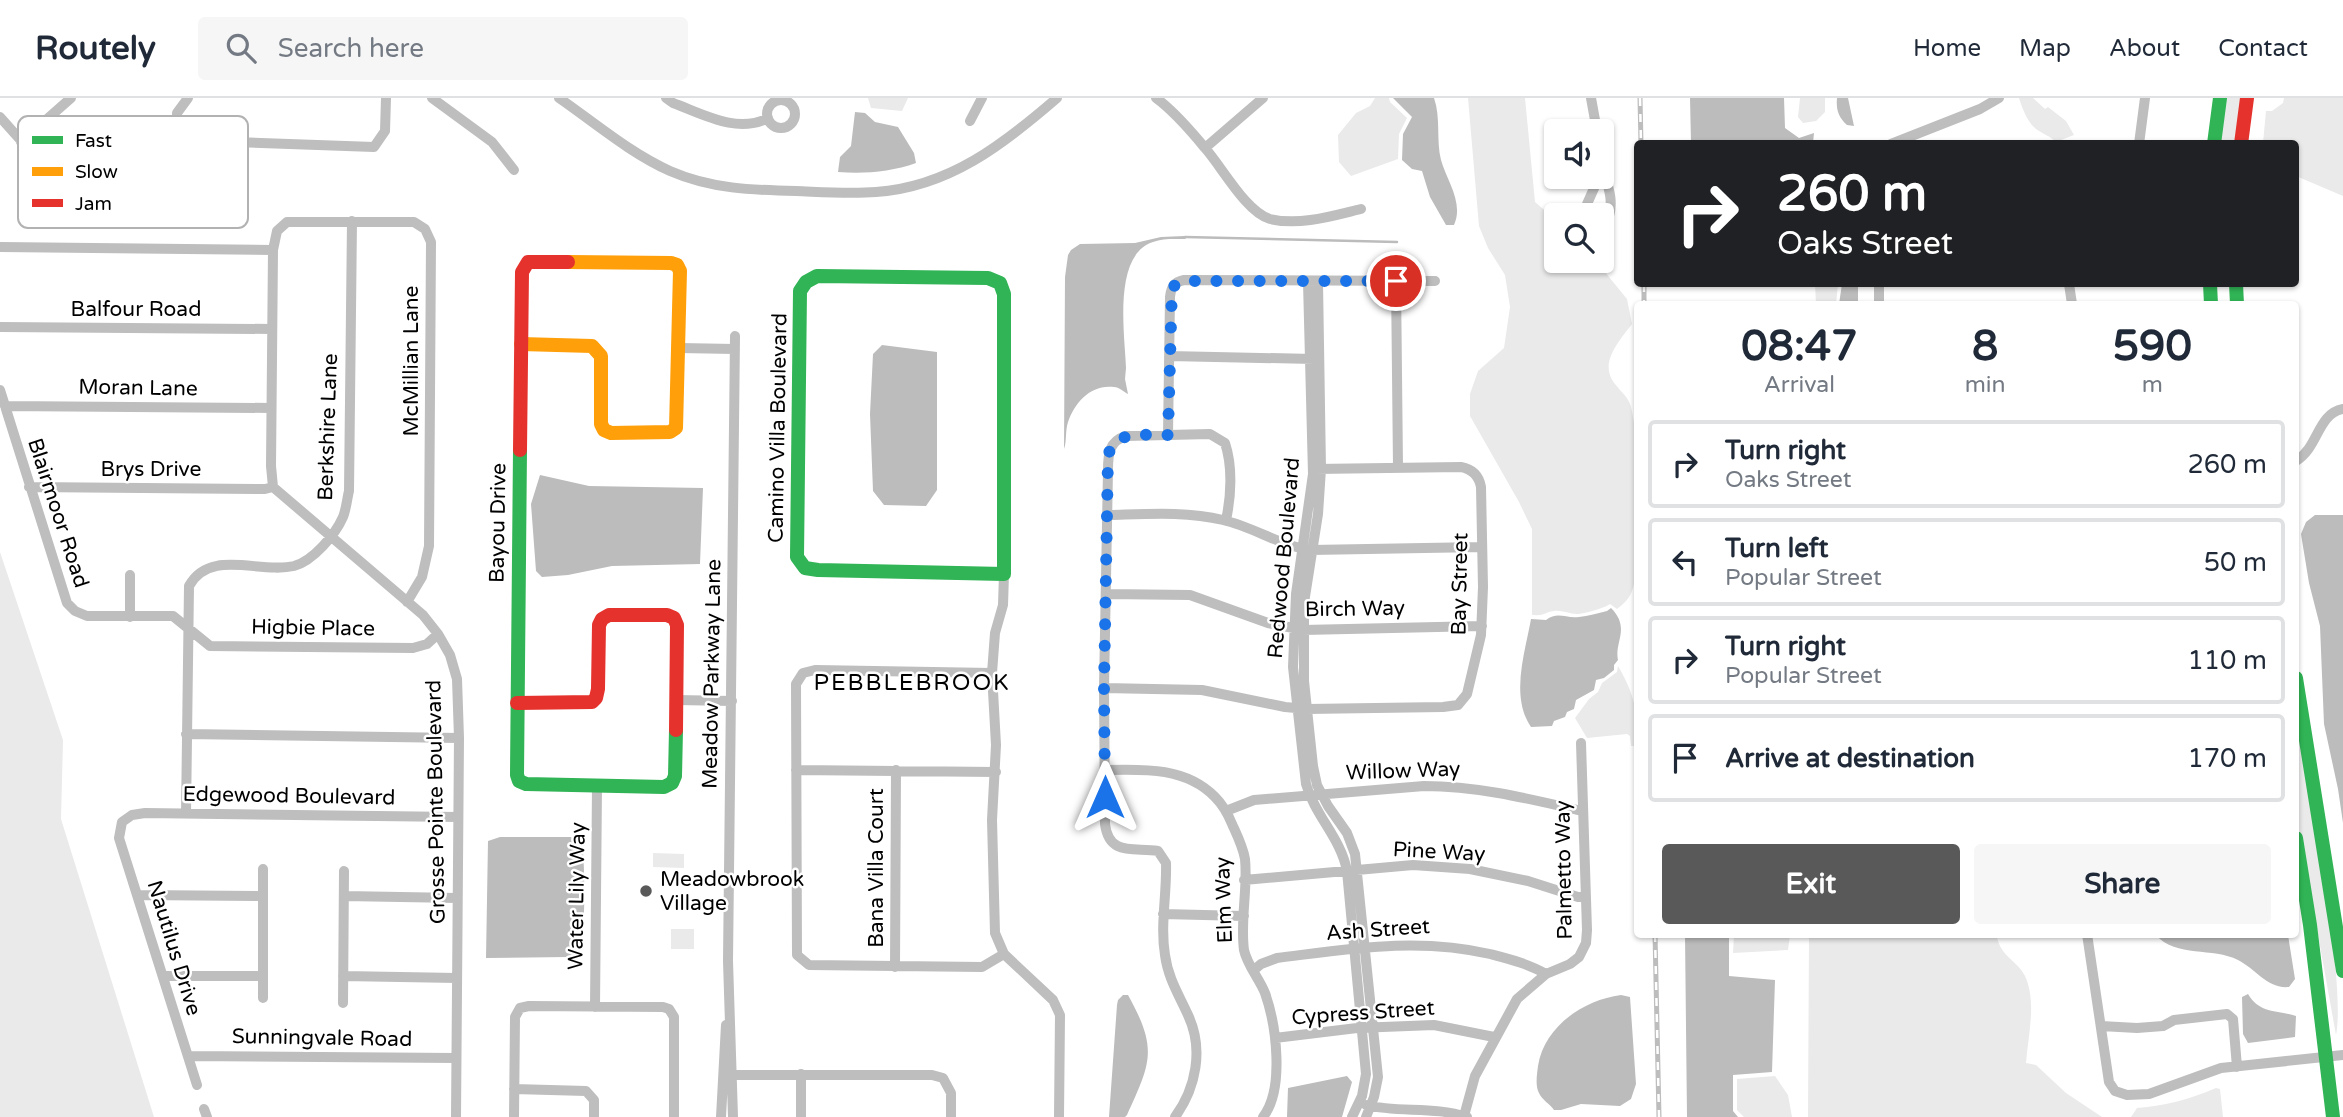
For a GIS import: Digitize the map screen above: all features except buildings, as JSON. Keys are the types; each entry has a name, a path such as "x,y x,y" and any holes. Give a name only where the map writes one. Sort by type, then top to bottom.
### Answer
{"street":[{"path":"51,116 71,98"},
{"path":"177,116 188,98"},
{"path":"248,144 374,147 385,131 386,98"},
{"path":"432,98 492,142 514,170"},
{"path":"559,98 642,157 701,182 743,190 859,192 908,187 955,171 986,155 1057,98"},
{"path":"666,98 673,103 734,124 751,125 768,118"},
{"path":"970,121 982,98"},
{"path":"1156,98 1205,148 1255,211 1269,218 1285,221 1320,219 1361,209"},
{"path":"1205,148 1263,98"},
{"path":"1591,98 1595,119"},
{"path":"1901,140 1980,109 1999,98"},
{"path":"2139,140 2145,98"},
{"path":"2215,140 2220,98"},
{"path":"2242,140 2247,98"},
{"path":"0,117 18,137"},
{"name":"McMillian Lane","path":"273,250 275,235 281,225 290,221 414,222 425,229 431,242 429,546 422,577 407,602"},
{"name":"Berkshire Lane","path":"186,814 189,586 203,569 216,566 294,566 312,556 343,518 349,491 352,221"},
{"path":"0,247 273,250 273,487"},
{"name":"Bayou Drive","path":"517,703 586,704 594,700 598,689 601,619 609,615 667,615 674,618 677,625 675,776 672,783 664,787 526,785 519,781 517,775 517,703 521,344 522,272 528,262 671,263 677,265 680,271 676,428 670,432 611,433 604,430 601,424 601,356 592,346 521,344"},
{"name":"Camino Villa Boulevard","path":"1004,574 818,570 805,568 797,557 800,291 806,282 817,276 988,278 1000,282 1004,294 1004,574 1003,606 995,633 992,673 996,772 992,820 994,922 998,944 1004,954 1053,1000 1060,1015 1059,1117"},
{"path":"1396,281 1398,467"},
{"path":"1168,435 1170,290 1177,282 1435,281"},
{"name":"Redwood Boulevard","path":"1313,282 1318,514 1307,549 1299,629 1302,709 1313,766 1315,795 1347,833 1355,854 1352,871 1367,1028 1366,1083 1352,1117"},
{"name":"Balfour Road","path":"0,327 272,329"},
{"name":"Meadow Parkway Lane","path":"733,1117 729,1012 735,336"},
{"path":"678,348 735,349"},
{"path":"1169,356 1314,359"},
{"name":"Blairmoor Road","path":"0,390 67,603 75,611 87,616 173,616 188,629"},
{"name":"Moran Lane","path":"5,406 271,408"},
{"path":"2299,459 2307,455 2328,415 2343,409"},
{"path":"1177,1117 1193,1083 1196,1043 1192,1023 1169,975 1164,954 1166,869 1163,857 1158,851 1122,848 1112,841 1106,831 1104,688 1108,456 1112,444 1126,436 1210,434 1225,443 1229,456 1229,506 1226,520"},
{"name":"Bay Street","path":"1302,709 1458,705 1465,699 1470,687 1482,626 1481,487 1474,473 1461,467 1317,469"},
{"name":"Brys Drive","path":"29,487 273,487"},
{"name":"Grosse Pointe Boulevard","path":"273,487 423,615 450,655 457,679 459,738 456,1117"},
{"path":"1109,515 1190,514 1226,520 1307,549 1481,547"},
{"path":"130,575 130,617"},
{"name":"Birch Way","path":"1107,594 1190,596 1268,622 1299,629 1482,626"},
{"name":"Higbie Place","path":"188,629 210,646 413,649 427,644 438,634"},
{"path":"992,673 815,670 803,673 796,684 797,955 809,965 982,967 1004,954"},
{"path":"1104,688 1202,690 1302,709"},
{"path":"2299,697 2343,971"},
{"path":"676,700 732,701"},
{"path":"186,734 459,738"},
{"name":"Palmetto Way","path":"1465,1116 1475,1076 1517,999 1546,974 1570,964 1582,953 1587,938 1581,743"},
{"path":"796,770 996,772"},
{"name":"Bana Villa Court","path":"895,967 896,770"},
{"name":"Elm Way","path":"1105,770 1156,771 1178,775 1205,788 1226,811 1241,843 1245,858 1244,951 1268,1002 1275,1038 1274,1082 1270,1104 1263,1117"},
{"name":"Water Lily Way","path":"595,1007 597,786"},
{"name":"Willow Way","path":"1226,811 1254,800 1393,787 1449,786 1510,794 1582,811"},
{"name":"Edgewood Boulevard","path":"122,822 132,815 186,814 458,817"},
{"name":"Nautilus Drive","path":"122,822 119,838 197,1085"},
{"path":"2299,857 2333,1117"},
{"name":"Pine Way","path":"1244,880 1413,865 1470,869 1586,897"},
{"path":"263,869 263,998"},
{"path":"343,1003 344,871"},
{"path":"138,895 263,896"},
{"path":"344,896 457,898"},
{"path":"1163,914 1244,916"},
{"path":"2088,938 2109,1082 2115,1091 2127,1095 2149,1094 2221,1068 2343,1055"},
{"name":"Ash Street","path":"1254,970 1270,960 1414,944 1457,946 1502,957 1546,974"},
{"path":"163,976 263,976"},
{"path":"343,976 457,978"},
{"path":"514,1117 514,1017 517,1010 529,1006 663,1007 671,1011 674,1017 674,1117"},
{"name":"Meadow Parkway Lane","path":"721,1117 725,1030 729,1012"},
{"path":"2101,1026 2162,1026 2174,1020 2227,1014 2232,1019 2237,1067"},
{"name":"Cypress Street","path":"1275,1038 1367,1028 1434,1025 1494,1037"},
{"name":"Redwood Boulevard","path":"1366,1117 1378,1077 1367,1028"},
{"name":"Sunningvale Road","path":"188,1056 456,1058"},
{"path":"801,1074 801,1117"},
{"path":"733,1075 932,1075 943,1078 951,1093 951,1117"},
{"path":"514,1089 586,1091 594,1100 594,1117"},
{"path":"1359,1103 1395,1110 1434,1110 1465,1116"}],"shaded area":[{"path":"868,98 908,98 902,111 871,108"},
{"path":"1375,98 1389,98 1407,118 1399,134 1398,159 1351,176 1339,162 1338,135 1356,113 1370,106"},
{"path":"1393,98 1434,98 1441,160 1456,200 1457,217 1454,225 1446,225 1430,197 1422,171 1412,169 1402,160 1403,134 1412,117"},
{"path":"1468,98 1525,98 1535,202 1544,210 1544,273 1606,273 1627,299 1632,324 1613,352 1609,365 1610,376 1629,402 1634,424 1634,583 1627,600 1617,609 1610,604 1580,614 1557,611 1532,615 1532,529 1470,416 1470,394 1478,371 1504,348 1510,307 1505,275 1488,248 1479,226"},
{"path":"1690,98 1784,98 1785,128 1799,138 1814,133 1813,140 1691,140"},
{"path":"1800,98 1825,98 1825,112 1816,121 1803,123 1798,117"},
{"path":"1837,98 1848,98 1854,126 1847,125 1842,119 1837,109"},
{"path":"2019,98 2033,98 2045,109 2048,107 2066,121 2074,135 2054,140 2036,129"},
{"path":"2224,98 2242,98 2236,140 2218,140"},
{"path":"2284,98 2343,98 2343,196 2299,177 2299,140 2263,140 2266,111 2272,111 2283,103"},
{"path":"855,112 865,113 875,122 898,127 914,153 916,163 877,172 838,172 840,157 851,146"},
{"path":"1184,236 1186,239 1153,242 1140,250 1131,263 1126,279 1123,317 1128,394 1118,388 1106,387 1091,391 1085,396 1068,422 1064,449 1065,277 1068,255 1080,244 1135,243 1161,237"},
{"path":"1815,287 1838,287 1836,301 1816,301"},
{"path":"1842,287 1858,287 1858,301 1839,301"},
{"path":"882,345 937,352 937,490 926,506 884,505 873,491 870,414 873,354"},
{"path":"540,475 589,486 703,488 700,564 612,566 542,577 536,571 531,504"},
{"path":"2315,515 2343,515 2343,823 2324,724 2320,626 2301,534 2306,522"},
{"path":"0,552 63,740 61,819 154,1117 0,1117"},
{"path":"1611,608 1617,615 1621,628 1618,660 1614,670 1604,678 1596,680 1594,690 1576,700 1574,709 1567,712 1565,717 1554,721 1552,726 1531,727 1521,702 1520,688 1531,619 1582,617"},
{"path":"1618,666 1634,704 1634,746 1631,746 1630,736 1627,734 1587,738 1575,718 1589,699 1598,692 1602,683 1617,672"},
{"path":"2299,725 2331,924 2338,999 2336,1035 2299,829"},
{"path":"500,837 571,837 582,841 584,921 580,951 576,960 567,957 486,958 488,841"},
{"path":"653,853 684,854 684,868 653,867"},
{"path":"671,929 694,929 694,949 671,949"},
{"path":"1685,938 1729,938 1729,976 1775,980 1772,1072 1733,1075 1733,1111 1738,1117 1687,1117"},
{"path":"1734,938 1790,938 1788,950 1733,953"},
{"path":"1809,938 1997,938 2002,949 2022,971 2029,986 2031,1019 2026,1063 2036,1065 2066,1093 2102,1117 1808,1117"},
{"path":"2159,938 2288,938 2295,979 2289,987 2281,987 2268,982 2228,956 2184,950"},
{"path":"2248,994 2263,1008 2296,1016 2295,1037 2248,1043 2243,1034 2242,997"},
{"path":"1123,995 1128,995 1138,1013 1144,1029 1148,1055 1142,1081 1127,1115 1109,1117 1117,1005"},
{"path":"1621,995 1630,997 1636,1084 1631,1099 1620,1106 1581,1104 1554,1110 1540,1095 1537,1083 1538,1066 1548,1039 1580,1009"},
{"path":"1347,1076 1352,1082 1342,1117 1287,1117 1288,1088"},
{"path":"1775,1076 1788,1095 1792,1117 1744,1117 1737,1110 1737,1079"},
{"path":"2220,1089 2223,1117 2131,1117 2137,1108 2158,1106"}],"waterway":[{"path":"1185,237 1397,242"}],"railway":[{"path":"1640,98 1641,140"},
{"path":"1644,287 1644,301"},
{"path":"1655,938 1659,1117"}],"traffic: fast":[{"path":"2215,140 2220,98"},
{"path":"817,276 988,278 1000,283 1004,294 1004,574 818,570 805,568 797,557 800,291 806,282 817,276"},
{"path":"2210,287 2211,301"},
{"path":"2236,287 2237,301"},
{"path":"520,450 519,781 526,784 664,787 672,783 675,776 676,730"},
{"path":"2299,697 2343,971"},
{"path":"2299,857 2333,1117"}],"traffic: slow":[{"path":"521,344 592,346 601,356 601,424 604,430 611,433 670,432 676,428 680,271 677,265 568,262"}],"traffic: jam":[{"path":"2242,140 2247,98"},
{"path":"520,450 522,272 528,262 568,262"},
{"path":"517,703 592,702 598,689 599,625 602,619 609,615 667,615 674,618 677,625 676,730"}],"place":[{"name":"Meadowbrook Village","path":"646,891"}],"district":[{"name":"PEBBLEBROOK","path":"912,683"}],"route":[{"path":"1105,797 1108,456 1112,444 1122,437 1168,435 1170,290 1177,282 1184,281 1396,281"}]}
